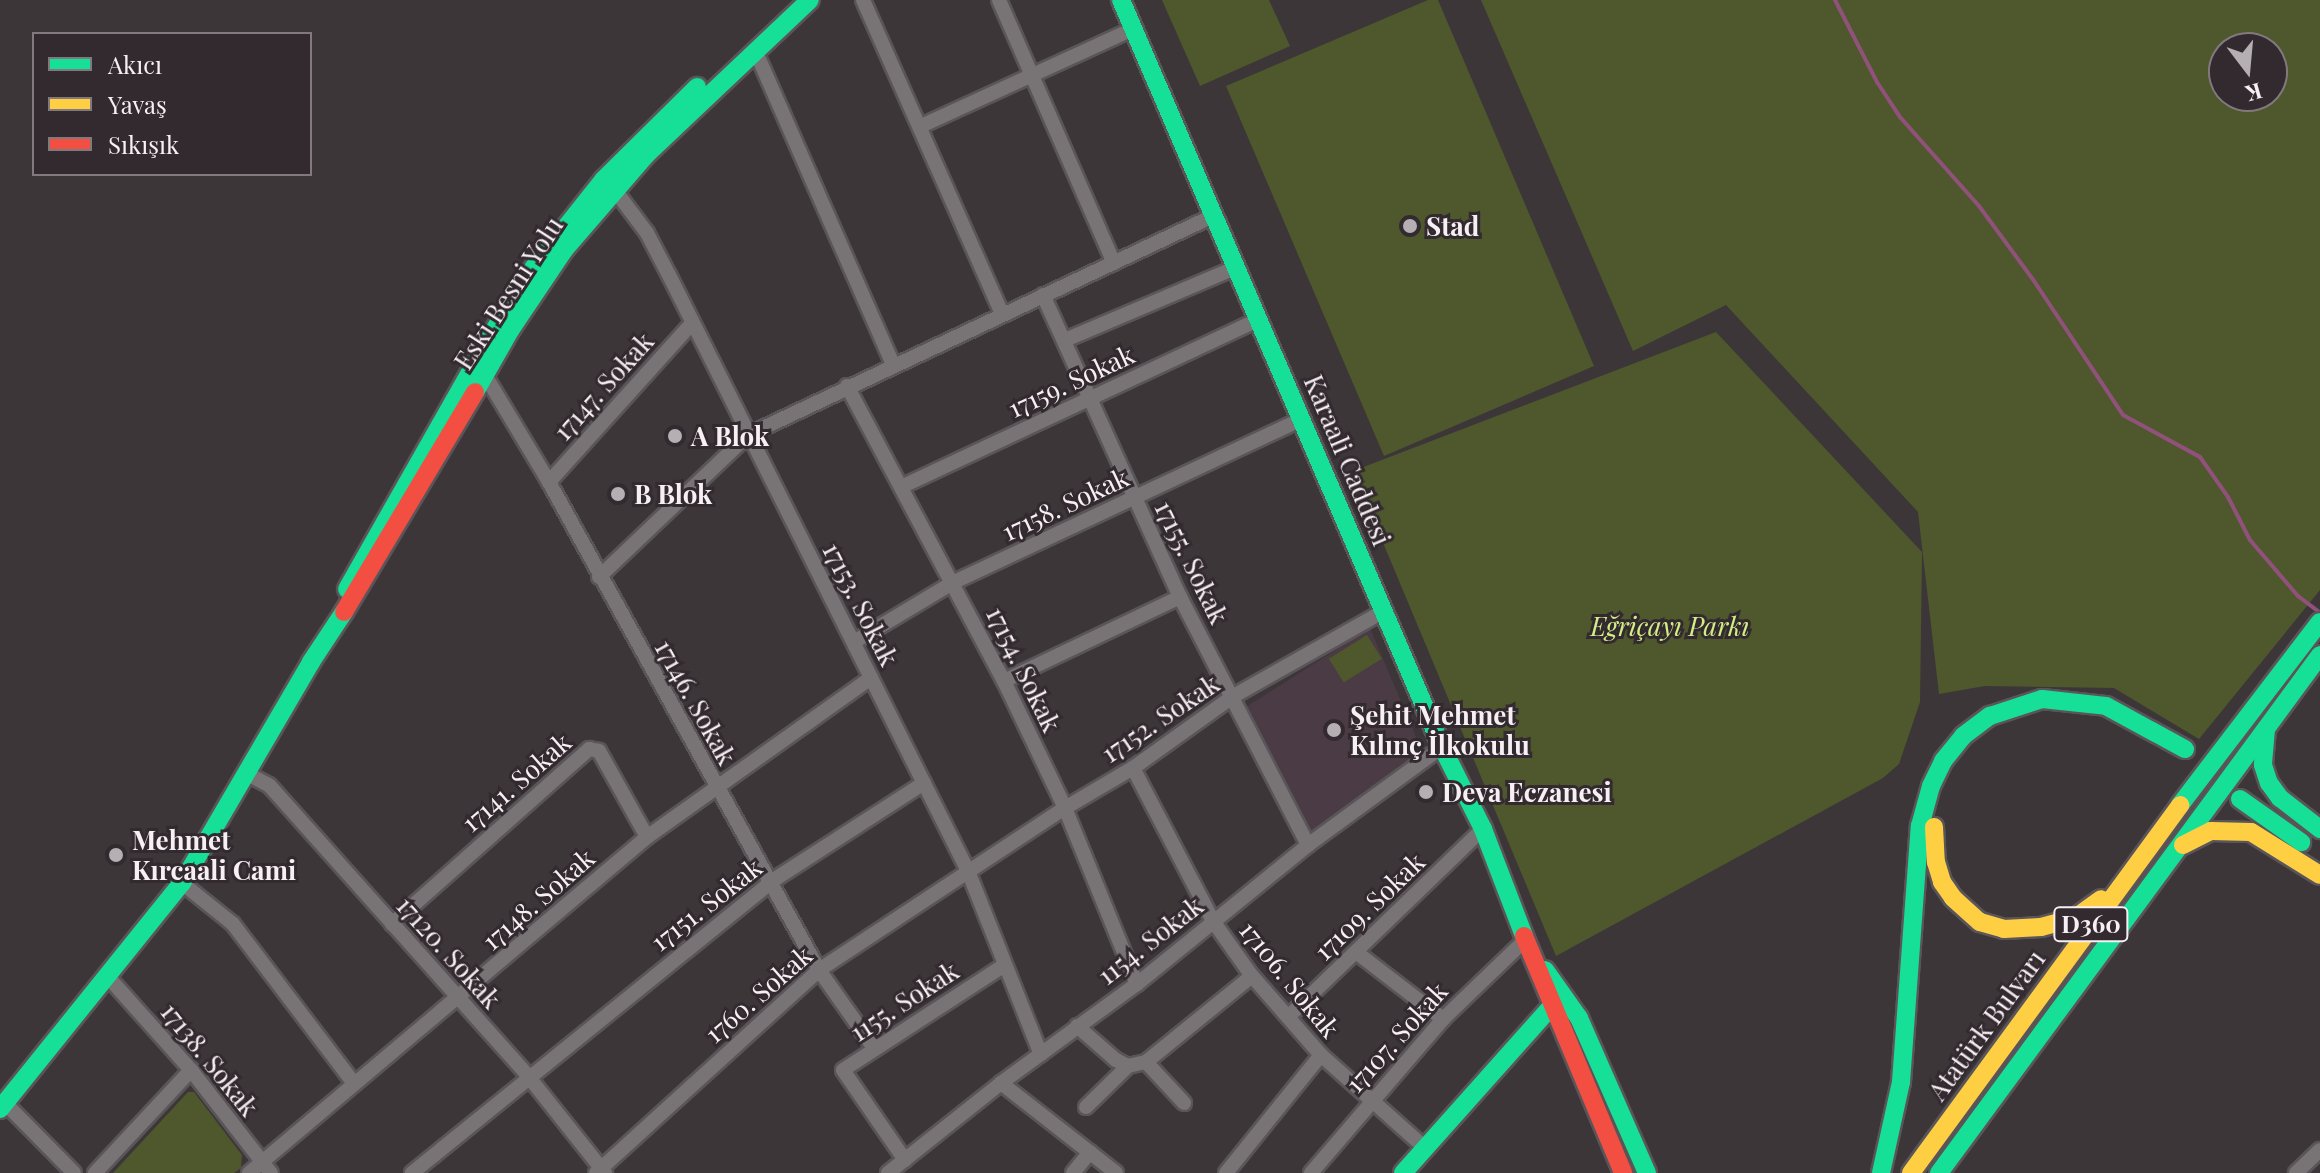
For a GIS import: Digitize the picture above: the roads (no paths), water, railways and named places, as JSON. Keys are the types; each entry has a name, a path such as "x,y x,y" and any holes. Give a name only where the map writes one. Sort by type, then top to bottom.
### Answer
{"main road":[{"name":"Eski Besni Yolu","path":"311,662 359,564 499,321 543,254 582,204 636,144 790,0"},
{"name":"Eski Besni Yolu","path":"3,1106 109,978 182,883 311,662 372,571 537,289 614,189 810,0"},
{"name":"Karaali Caddesi","path":"1121,0 1442,747 1483,829 1551,1007 1623,1173"},
{"name":"Atatürk Bulvarı","path":"1911,1173 2117,888 2320,622"},
{"name":"Atatürk Bulvarı","path":"1939,1173 2320,655"},
{"path":"1881,1173 1900,1091 1920,826 1931,786 1943,761 1963,736 1990,716 2042,699 2106,706 2183,754 2111,719 2092,713 2053,710 2024,716 1996,728 1965,752 1953,767 1935,821 1936,862 1942,882 1969,914 1980,922 2004,929 2041,927 2075,918 2117,888"},
{"path":"2266,727 2263,765 2269,783 2280,798 2320,829"},
{"path":"2320,840 2242,795 2320,855"},
{"path":"2174,852 2192,838 2231,829 2251,832 2270,841 2320,875"},
{"name":"Karaali Caddesi","path":"1525,940 1579,1018 1647,1173"},
{"path":"1403,1173 1551,1007"}],"street":[{"path":"863,0 1002,313"},
{"path":"999,0 1114,263"},
{"path":"921,126 1133,29"},
{"path":"755,50 893,364"},
{"name":"17153. Sokak","path":"614,189 647,233 968,871 1003,966 1041,1054"},
{"path":"599,577 748,435 893,364 1215,215"},
{"path":"1065,340 1237,267"},
{"name":"17155. Sokak","path":"1043,295 1180,597 1308,845"},
{"name":"17159. Sokak","path":"903,486 1259,319"},
{"name":"17147. Sokak","path":"549,482 692,323"},
{"name":"17146. Sokak","path":"485,375 549,482 819,970 874,1048"},
{"name":"17154. Sokak","path":"847,386 903,486 1004,681 1065,808 1137,984"},
{"name":"17158. Sokak","path":"854,642 954,582 1302,419"},
{"path":"1004,681 1180,597"},
{"name":"17152. Sokak","path":"968,871 1133,768 1232,697 1384,611"},
{"name":"17148. Sokak","path":"249,1173 266,1168 353,1082 457,999 647,837 871,678"},
{"name":"1154. Sokak","path":"888,1173 1001,1083 1137,984 1308,845 1442,747"},
{"name":"17141. Sokak","path":"392,924 589,749 599,751 647,837"},
{"name":"17106. Sokak","path":"1133,768 1213,921 1252,976 1321,1055 1425,1148"},
{"name":"17120. Sokak","path":"246,773 269,785 528,1076 601,1171"},
{"name":"17151. Sokak","path":"412,1173 772,881 924,783"},
{"name":"17109. Sokak","path":"1288,1017 1483,829"},
{"name":"1760. Sokak","path":"601,1171 819,970 968,871"},
{"path":"182,883 233,924 353,1082"},
{"name":"17107. Sokak","path":"1311,1173 1443,1019 1525,940"},
{"path":"1356,952 1443,1019"},
{"name":"1155. Sokak","path":"905,1160 843,1070 1003,966"},
{"path":"1086,1107 1128,1066 1146,1062 1252,976"},
{"name":"17138. Sokak","path":"109,978 191,1070 266,1168"},
{"path":"1077,1026 1095,1044 1128,1066"},
{"path":"1226,1173 1321,1055"},
{"path":"1146,1062 1184,1103"},
{"path":"95,1173 191,1070"},
{"path":"1001,1083 1116,1173"},
{"path":"3,1106 74,1173"},
{"path":"2296,1173 2320,1150"},
{"path":"1073,1173 1090,1152"}],"waterway":[{"path":"1835,0 1877,82 1900,117 1979,206 2034,281 2123,415 2200,457 2228,497 2250,540 2298,596 2318,611"}],"place":[{"name":"Stad","path":"1410,226"},
{"name":"A Blok","path":"675,436"},
{"name":"B Blok","path":"618,494"},
{"name":"Şehit Mehmet Kılınç İlkokulu","path":"1334,730"},
{"name":"Deva Eczanesi","path":"1426,792"},
{"name":"Mehmet Kırcaali Cami","path":"116,855"}],"park label":[{"name":"Eğriçayı Parkı","path":"1670,626"}]}
